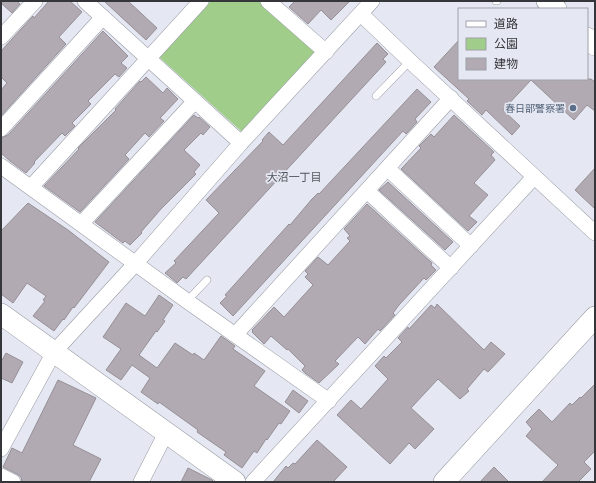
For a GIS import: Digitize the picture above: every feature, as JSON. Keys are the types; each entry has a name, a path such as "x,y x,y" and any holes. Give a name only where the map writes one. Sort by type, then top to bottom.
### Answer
{"street":[{"path":"1,38 35,1"},
{"path":"85,1 241,143"},
{"path":"31,186 201,1"},
{"path":"1,447 54,352 135,264 241,143 372,1"},
{"path":"547,1 555,8"},
{"path":"276,4 326,52"},
{"path":"361,14 534,177 595,232"},
{"path":"1,129 102,17"},
{"path":"235,335 451,98"},
{"path":"81,224 195,101"},
{"path":"1,166 31,186 135,264 329,400"},
{"path":"387,168 471,246"},
{"path":"253,482 534,177"},
{"path":"367,191 451,268"},
{"path":"1,314 166,433 215,476 235,482"},
{"path":"444,482 593,323"},
{"path":"141,482 166,433"},
{"path":"1,476 14,482"}],"lane":[{"path":"376,96 410,60"},
{"path":"187,301 207,280"}],"green space":[{"path":"211,1 259,1 315,52 242,132 159,57"}],"building":[{"path":"1,1 17,1 20,4 12,13 1,3"},
{"path":"49,1 70,1 82,12 59,37 66,44 1,116 1,90 7,83 1,77 1,51"},
{"path":"104,1 128,1 157,28 146,40"},
{"path":"295,1 350,1 331,20 321,10 308,24 289,7"},
{"path":"103,31 128,56 121,63 127,68 119,77 115,74 88,101 91,104 72,123 75,126 65,136 62,133 34,162 35,163 26,173 1,153 1,138 8,135"},
{"path":"458,41 458,80 531,80 503,110 520,126 512,135 486,110 482,115 467,101 469,99 434,67"},
{"path":"377,43 388,54 383,59 386,62 186,279 183,277 177,283 165,273 176,263 174,261 219,213 206,200 263,141 262,140 269,132 283,145"},
{"path":"146,77 163,93 167,88 178,99 160,118 164,121 149,137 145,133 125,155 129,159 80,212 44,186 79,149 78,148 116,110 115,109 140,81 141,82"},
{"path":"591,79 595,82 595,111 587,105 574,120 531,80"},
{"path":"417,89 431,102 415,119 417,122 406,134 403,131 233,316 220,303 227,296 225,295 312,199 318,193 319,194"},
{"path":"194,115 198,118 199,117 210,127 203,135 201,133 184,150 200,165 194,172 196,174 161,209 141,232 142,233 130,245 125,241 123,243 95,222"},
{"path":"454,115 494,152 491,155 495,160 474,183 488,195 469,216 477,222 468,231 401,169 421,148 419,146 431,134 434,137"},
{"path":"595,168 595,209 575,190"},
{"path":"388,182 453,242 445,250 379,190"},
{"path":"28,203 68,230 109,262 74,308 73,307 54,331 33,316 45,301 43,300 46,296 27,283 13,303 1,294 1,231"},
{"path":"367,204 432,263 431,265 436,270 426,280 424,278 399,305 393,313 395,315 380,331 378,329 365,344 358,337 335,361 339,364 319,383 302,370 305,366 288,349 287,350 271,336 264,344 252,332 252,330 274,307 284,317 313,285 305,277 308,274 305,271 318,257 328,265 350,241 347,238 350,236 344,229"},
{"path":"159,295 173,305 163,320 165,321 139,355 157,368 175,343 193,355 194,353 204,360 221,336 235,346 233,349 265,371 254,386 290,411 281,424 279,423 267,440 266,439 257,453 254,451 242,468 224,455 226,452 197,432 198,430 159,402 158,404 141,392 150,378 132,365 121,380 106,370 121,349 103,337 126,303 145,316"},
{"path":"437,304 484,350 491,342 505,354 488,372 484,369 467,389 469,391 460,399 438,379 411,408 434,429 415,449 409,443 390,464 337,415 351,400 361,409 388,379 375,366 384,356 386,358 402,342 398,338 408,327 409,329 431,305 435,308"},
{"path":"6,353 23,362 12,383 1,378 1,362"},
{"path":"58,380 96,398 73,445 101,459 89,482 22,482 21,477 3,467 12,448 22,453"},
{"path":"595,384 595,451 584,462 591,469 578,482 542,482 558,465 526,436 532,429 526,422 539,409 552,422 570,403 572,405"},
{"path":"293,390 308,401 299,413 285,402"},
{"path":"317,440 347,467 333,482 273,482 286,466 288,468 293,463 295,464"},
{"path":"494,467 509,482 480,482"},
{"path":"188,468 212,480 214,482 181,482"}],"place":[{"name":"春日部警察署","path":"573,108"}],"district":[{"name":"大沼一丁目","path":"294,177"}]}
